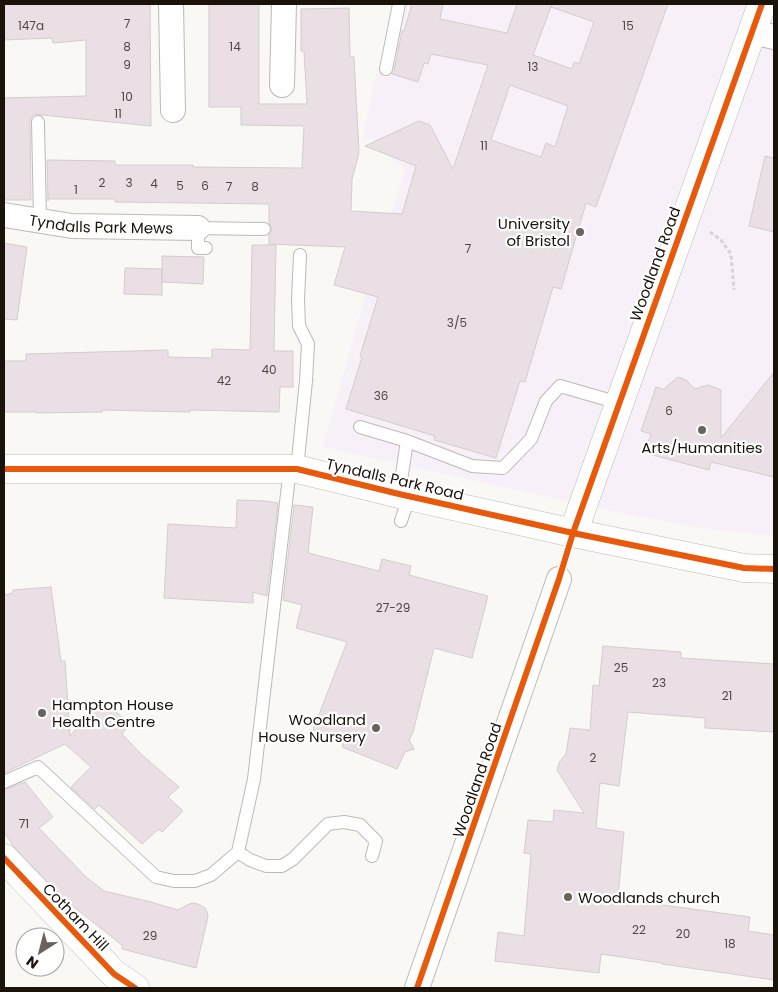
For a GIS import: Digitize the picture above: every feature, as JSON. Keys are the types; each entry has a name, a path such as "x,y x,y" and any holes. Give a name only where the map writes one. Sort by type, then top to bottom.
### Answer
{"street":[{"path":"171,4 173,110"},
{"path":"282,85 284,4"},
{"name":"Woodland Road","path":"573,533 618,403 680,251 684,220 763,35 762,4"},
{"name":"Tyndalls Park Mews","path":"4,215 72,226 202,238"},
{"name":"Tyndalls Park Road","path":"4,469 294,468 403,503 573,533 744,568 774,569"},
{"name":"Woodland Road","path":"418,988 559,579"},
{"name":"Cotham Hill","path":"4,859 121,984"}],"lane":[{"path":"386,68 399,4"},
{"path":"38,122 40,221"},
{"path":"202,238 264,229"},
{"path":"4,782 38,767 156,877 174,881 194,881 211,875 238,852 254,779 306,381 308,344 299,326 300,255"},
{"path":"360,427 407,441 472,466 502,468 531,439 546,401 560,386 618,403"},
{"path":"403,503 407,441"},
{"path":"238,852 250,860 266,866 282,866 293,858 328,824 344,822 360,825 376,841 372,856"}],"path":[{"path":"684,220 705,229 721,240 731,254 734,290"}],"shaded area":[{"name":"University of Bristol","path":"405,4 774,4 774,536 707,529 625,514 323,447 366,293 405,170 372,139 363,139 377,70 388,72"}],"building":[{"path":"4,4 150,4 151,126 33,115 30,122 31,200 4,200 4,98 86,96 86,40 53,43 52,38 4,40"},
{"path":"209,4 259,4 259,104 307,104 304,51 301,51 301,9 349,8 350,57 354,57 359,153 352,179 351,211 402,214 416,166 365,146 419,121 430,125 453,169 488,65 431,54 428,64 424,63 418,82 392,74 402,31 404,31 412,4 443,4 440,19 507,33 517,4 552,4 668,4 596,207 586,203 561,289 553,287 525,382 520,381 496,458 434,440 435,436 346,409 378,297 334,285 345,247 269,244 269,235 272,229 269,223 269,204 115,202 115,199 48,199 48,201 47,160 115,161 115,165 302,168 304,126 241,125 241,107 209,107","holes":["552,4 551,7 594,22 579,64 574,62 572,69 533,55","510,85 568,106 555,147 546,143 541,157 491,140"]},
{"path":"765,156 774,158 774,232 749,226"},
{"path":"4,243 27,247 17,320 4,319"},
{"path":"252,245 276,245 274,351 293,351 293,387 280,387 279,412 102,410 102,412 4,412 4,361 26,361 26,354 168,350 168,357 212,358 212,349 250,350"},
{"path":"162,256 204,257 203,284 162,282"},
{"path":"125,268 162,269 162,295 124,294"},
{"path":"774,372 774,477 711,462 709,470 645,453 651,434 641,431 656,387 665,390 678,377 686,380 695,389 708,385 721,390 721,438"},
{"path":"237,500 278,503 267,596 253,592 253,603 164,598 168,524 236,528"},
{"path":"294,505 313,507 308,553 379,571 382,559 411,566 409,575 488,596 472,658 434,648 413,732 409,740 414,749 405,752 397,769 342,747 344,742 313,730 347,642 296,628 302,605 283,600"},
{"name":"Hampton House Health Centre","path":"51,587 61,661 65,661 70,736 101,699 130,724 122,734 142,755 179,787 168,797 183,811 162,832 159,829 142,844 99,805 95,809 71,787 91,767 65,744 4,773 4,595 13,593 13,590"},
{"path":"603,646 681,652 681,658 774,664 774,732 705,728 705,718 628,712 619,786 600,783 596,828 624,832 618,896 656,900 656,904 750,917 748,931 774,935 774,980 601,954 599,973 495,961 498,932 524,936 531,854 524,853 528,820 553,822 554,810 584,813 557,770 560,761 566,754 570,728 590,730 593,685 599,686"},
{"path":"25,782 53,817 39,828 87,878 104,891 178,910 194,903 205,908 208,917 196,968 122,949 122,945 65,900 14,847 4,832 4,790"}],"cycle path":[{"path":"417,988 559,579 573,533 762,4"},
{"path":"4,469 297,469 573,533 744,568 774,569"},
{"path":"4,858 114,974 135,988"}],"place":[{"name":"University of Bristol","path":"580,232"},
{"name":"Arts/Humanities","path":"702,430"},
{"name":"Hampton House Health Centre","path":"42,713"},
{"name":"Woodland House Nursery","path":"376,728"},
{"name":"Woodlands church","path":"568,897"}]}
